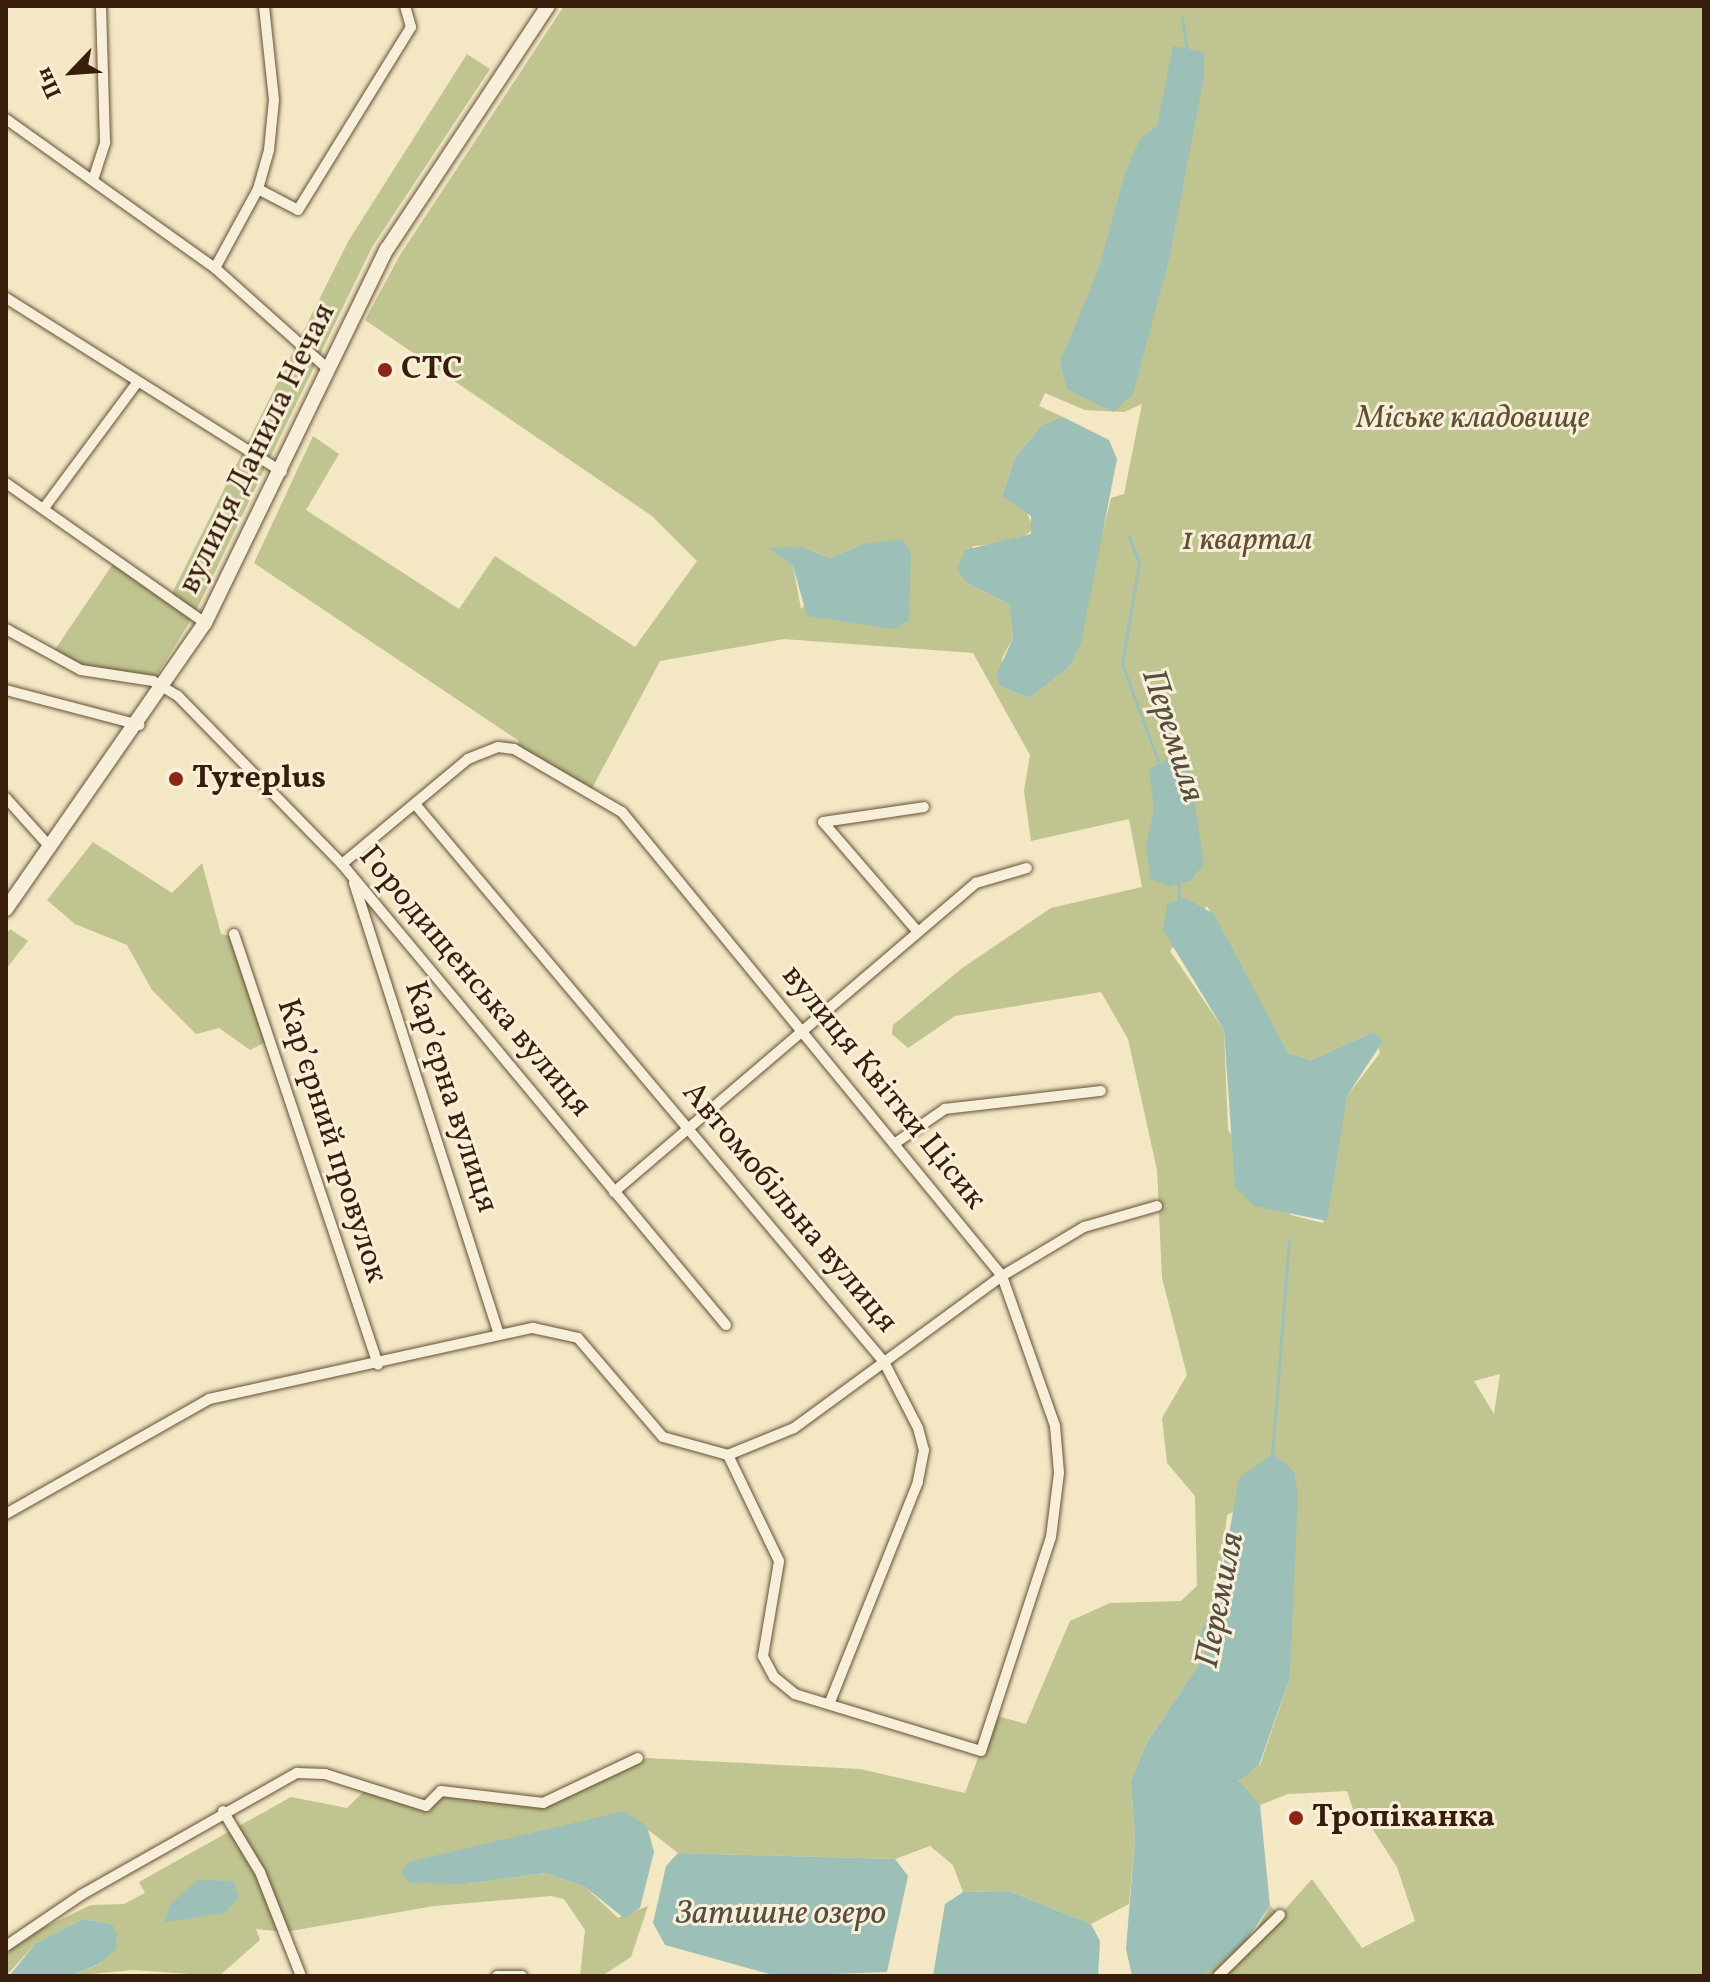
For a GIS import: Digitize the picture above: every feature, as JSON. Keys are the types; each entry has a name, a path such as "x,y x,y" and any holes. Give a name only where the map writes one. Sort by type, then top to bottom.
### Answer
{"main road":[{"name":"вулиця Данила Нечая","path":"6,909 166,687 205,623 282,472 327,368 387,249 548,6"}],"street":[{"path":"93,180 105,142 101,6"},
{"path":"215,268 258,189 274,100 264,6"},
{"path":"258,189 298,210 411,27 405,6"},
{"path":"6,119 215,268 327,368"},
{"path":"6,298 136,384 282,472"},
{"path":"44,508 136,384"},
{"path":"6,483 205,623"},
{"path":"6,629 81,670 166,687"},
{"name":"Городищенська вулиця","path":"166,687 352,875 726,1325"},
{"path":"6,690 139,725"},
{"name":"вулиця Квітки Цісик","path":"342,864 468,759 498,747 590,792 633,821 1002,1276 1055,1426 1059,1473 1051,1537 981,1751 829,1704"},
{"path":"6,798 51,848"},
{"name":"Автомобільна вулиця","path":"415,804 884,1362 918,1428 924,1459 877,1598 829,1704"},
{"path":"918,932 823,822 924,807"},
{"path":"614,1192 976,883 1027,868"},
{"name":"Карʼєрна вулиця","path":"352,875 499,1334"},
{"name":"Карʼєрний провулок","path":"234,934 378,1365"},
{"path":"894,1144 945,1109 1101,1091"},
{"path":"6,1514 209,1399 378,1365 499,1334 549,1327 569,1333 588,1346 652,1429 689,1449 728,1455 794,1428 1002,1276 1094,1221 1157,1206"},
{"path":"728,1455 779,1561 766,1665 795,1694 829,1704"},
{"path":"6,1946 223,1811 297,1773 325,1774 426,1806 441,1791 543,1803 638,1758"},
{"path":"223,1811 260,1872 301,1976"},
{"path":"1218,1976 1280,1915"},
{"path":"497,1976 522,1976"}],"green space":[{"path":"564,6 1704,6 1704,1976 1202,1976 1256,1930 1270,1906 1280,1915 1312,1879 1362,1948 1415,1921 1397,1867 1368,1822 1359,1827 1347,1791 1288,1794 1260,1805 1239,1785 1241,1776 1260,1765 1290,1677 1294,1478 1227,1515 1219,1590 1198,1638 1205,1655 1146,1744 1131,1781 1135,1838 1129,1904 1091,1924 1009,1891 963,1892 953,1865 930,1846 895,1859 678,1853 624,1811 460,1856 466,1884 545,1873 585,1887 618,1918 648,1906 631,1957 602,1976 580,1976 585,1930 564,1899 551,1896 434,1906 285,1932 256,1929 260,1940 219,1976 133,1970 70,1976 100,1964 117,1941 112,1924 83,1919 36,1943 6,1976 6,1956 16,1941 91,1905 124,1904 145,1893 139,1882 291,1797 347,1808 367,1788 426,1806 441,1791 534,1802 647,1758 860,1769 965,1793 994,1715 1026,1724 1070,1621 1110,1603 1181,1601 1197,1586 1195,1496 1167,1463 1162,1418 1187,1375 1162,1278 1157,1170 1128,1039 1101,992 955,1016 908,1048 892,1034 893,1025 961,969 1051,908 1142,887 1129,819 1031,841 1024,791 1030,755 973,653 784,639 660,661 590,792 514,749 519,741 254,563 313,436 339,454 306,510 459,609 495,556 635,647 697,561 652,516 365,320 400,255","holes":["1045,393 1085,410 1124,412 1142,404 1124,494 1111,498 1069,667 1030,698 1001,687 1002,658 1013,638 1009,604 967,583 973,546 1015,543 1034,529 1026,511 1002,496 1015,458 1037,431 1063,417 1039,406","863,544 801,609 793,566 775,549 802,547 830,558","1207,906 1288,1053 1311,1060 1373,1032 1380,1053 1347,1096 1323,1223 1291,1215 1228,1130 1224,1030 1170,951","1500,1374 1494,1414 1474,1381"]},
{"path":"467,54 490,69 372,247 194,615 153,681 91,672 52,654 117,558 170,597 349,240"},
{"path":"93,842 172,893 202,863 221,934 229,936 266,1042 250,1050 219,1028 196,1034 152,990 127,945 75,924 47,900"},
{"path":"10,929 28,941 6,969 6,934"}],"water":[{"path":"1173,46 1204,52 1204,76 1169,260 1133,394 1113,412 1067,389 1060,362 1099,268 1125,173 1140,139 1157,126"},
{"path":"1063,417 1109,440 1117,459 1081,643 1069,667 1030,698 1001,687 996,676 1013,638 1009,604 967,583 957,569 965,550 1031,534 1031,516 1002,496 1015,458 1041,426"},
{"path":"902,539 911,553 909,620 895,629 807,616 793,566 768,548 802,547 830,558 863,544"},
{"path":"1172,756 1189,769 1204,864 1190,881 1169,886 1150,879 1146,846 1154,808 1149,769"},
{"path":"1185,898 1214,914 1288,1053 1311,1060 1373,1032 1383,1041 1347,1096 1327,1221 1254,1206 1235,1187 1224,1030 1163,930 1167,904"},
{"path":"1273,1454 1294,1471 1298,1493 1290,1677 1259,1765 1239,1781 1260,1805 1270,1906 1244,1943 1202,1976 1132,1976 1126,1949 1135,1838 1131,1781 1146,1744 1205,1655 1198,1638 1219,1590 1239,1478"},
{"path":"624,1811 647,1826 654,1852 640,1908 624,1918 585,1887 545,1873 466,1884 411,1883 401,1874 408,1862"},
{"name":"Затишне озеро","path":"678,1853 895,1859 908,1876 887,1972 777,1976 665,1945 653,1923 666,1866"},
{"path":"198,1880 234,1881 239,1898 224,1913 165,1922 170,1904"},
{"path":"1009,1891 1091,1924 1100,1941 1098,1976 933,1976 945,1904 963,1892"},
{"path":"83,1919 112,1924 117,1934 116,1949 99,1964 70,1976 9,1976 36,1943"}],"waterway":[{"name":"Перемиля","path":"1182,18 1187,50"},
{"name":"Перемиля","path":"1129,536 1139,563 1122,664 1158,761"},
{"name":"Перемиля","path":"1178,881 1179,901"},
{"name":"Перемиля","path":"1272,1456 1289,1241"}],"place":[{"name":"СТС","path":"385,370"},
{"name":"Tyreplus","path":"176,779"},
{"name":"Тропіканка","path":"1296,1818"}],"park label":[{"name":"Міське кладовище","path":"1473,419"},
{"name":"1 квартал","path":"1247,541"}]}
